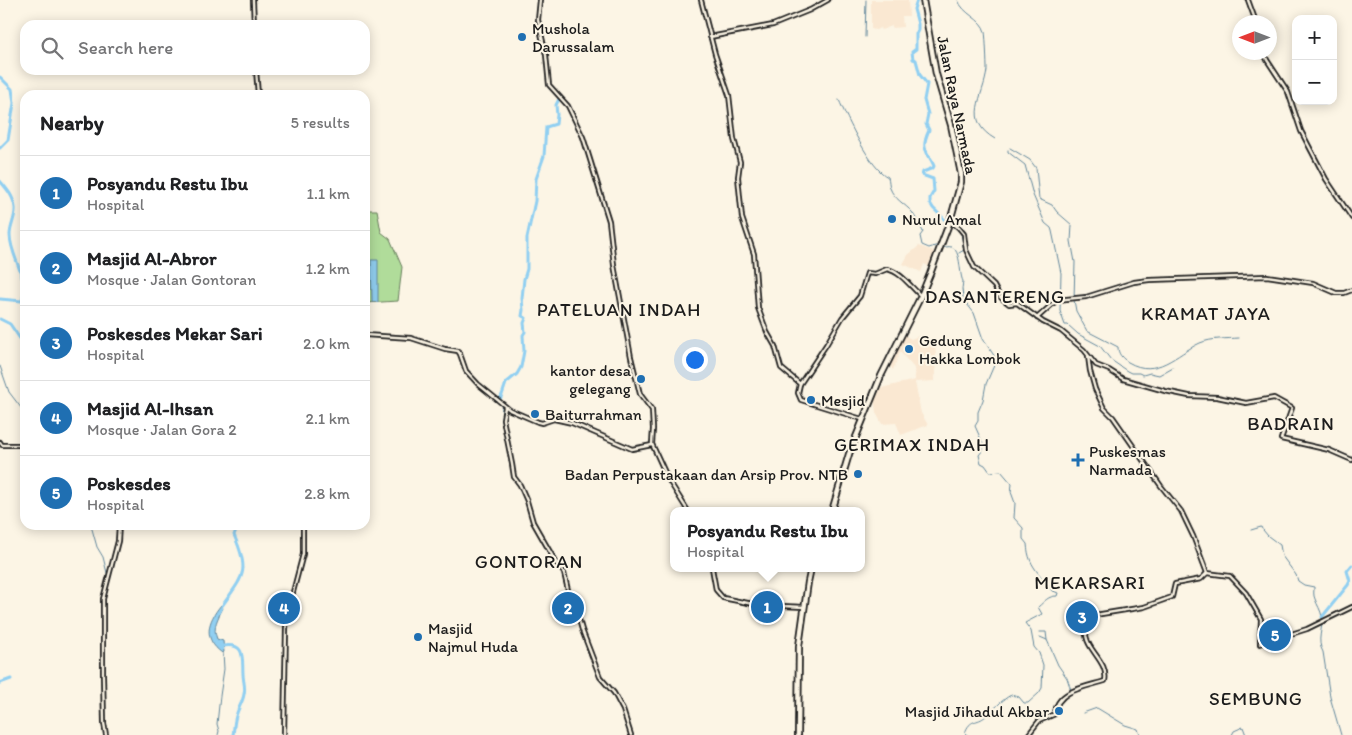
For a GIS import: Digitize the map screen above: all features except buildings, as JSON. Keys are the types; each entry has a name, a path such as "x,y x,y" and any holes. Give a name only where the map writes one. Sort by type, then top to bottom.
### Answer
{"highway":[{"name":"Jalan Raya Narmada","path":"833,507 850,454 884,369 922,296 960,186 961,174 951,125 936,74 923,0"},
{"path":"798,735 799,652 810,572"}],"street":[{"path":"253,0 254,20"},
{"path":"540,0 538,20 545,51 548,85 568,106 583,137 609,224 631,359 640,394 652,410 654,429 652,444 668,479 686,507"},
{"path":"701,0 705,10 710,37 731,104 734,139 740,161 738,174 742,217 754,254 758,308 767,332 775,346 781,368 800,384"},
{"path":"710,37 773,25 810,10 828,0"},
{"path":"1248,0 1253,15"},
{"path":"1267,60 1288,92 1301,132 1326,179 1352,218"},
{"path":"256,75 258,90"},
{"path":"949,222 964,234 966,250 974,267 994,286 1000,297 1008,303 1017,304 1061,331 1087,354 1094,364 1109,370 1123,379 1189,396 1217,397 1246,403 1256,403 1270,398 1279,400 1292,408 1280,439 1329,450 1352,460"},
{"path":"864,420 801,400 798,393 800,384 840,321 859,299 867,273 875,274 887,268 893,270 922,296"},
{"path":"1037,318 1055,301 1060,299 1086,297 1138,281 1248,275 1275,276 1312,283 1336,293 1346,293 1352,290"},
{"path":"370,335 411,338 445,349 458,351 467,373 505,407 514,413 541,424 554,419 572,423 629,448 652,444"},
{"path":"1087,354 1090,373 1104,408 1115,420 1161,486 1181,511 1194,536 1207,573"},
{"path":"505,407 503,417 514,477 526,499 532,520 564,573 570,599 576,608 582,630 600,677 614,693 623,710 631,735"},
{"path":"0,442 2,445 20,444"},
{"path":"106,735 104,723 103,600 118,541 119,530"},
{"path":"284,735 286,625 302,558 303,530"},
{"path":"713,572 716,590 721,597 743,603 805,607"},
{"path":"1028,735 1039,721 1055,714 1056,706 1067,693 1105,681 1106,675 1100,661 1087,640 1085,631 1087,618 1144,607 1172,597 1174,595 1175,583 1201,578 1207,573 1231,577 1246,593 1260,619 1260,644 1322,622 1352,607"}],"shaded area":[{"path":"871,0 908,0 909,16 902,16 903,27 893,28 892,26 881,30 880,28 876,30 871,29"},
{"path":"919,246 936,252 930,267 924,264 921,272 903,264 908,255"},
{"path":"903,334 911,339 921,335 930,346 935,344 936,355 935,381 915,382 921,413 928,425 901,435 896,423 882,424 876,413 874,397 877,389 915,380 914,368 900,352 893,370 888,363"}],"green space":[{"path":"370,210 377,210 381,232 390,239 402,267 398,301 370,303"}],"water":[{"path":"371,260 378,260 378,302 372,302"},
{"path":"221,605 223,608 215,630 217,639 223,641 224,652 222,653 212,642 209,630 216,611"}],"waterway":[{"path":"865,37 866,0"},
{"path":"917,0 914,9 918,30 916,34 916,49 912,52 920,75 927,84 924,100 928,114 926,124 929,130 925,146 934,166 923,172 922,175 933,179 934,191 930,198 930,203 947,222"},
{"path":"958,0 960,5 980,23 985,32 987,70 977,116 979,124 985,132 995,139"},
{"path":"0,77 12,89 14,103 8,140 0,148"},
{"path":"502,420 503,407 499,401 506,383 517,374 521,367 524,351 523,335 526,318 522,316 522,298 527,269 527,238 535,201 536,179 544,156 546,127 556,124 556,105 559,99"},
{"path":"839,100 867,154 881,172 888,177 890,188 894,195 912,212 923,232 920,236 922,245 929,248 939,246"},
{"path":"1010,148 1030,160 1036,168 1039,199 1052,205 1072,225 1071,241 1075,262 1074,300 1076,311 1087,331 1118,347 1121,356 1128,362 1138,367 1148,368 1166,363 1205,341 1239,338"},
{"path":"1008,150 1025,165 1033,195 1045,223 1052,231 1061,273 1060,311 1065,325 1068,325 1078,334 1100,346 1111,360 1131,373 1159,375 1173,367"},
{"path":"0,181 10,193 15,208 10,235 20,270"},
{"path":"959,253 964,250 961,233"},
{"path":"943,248 954,248 957,252 963,281 963,297 974,313 983,339 995,357 995,363 986,384 983,400 978,412 978,421 975,426 983,444 983,450 979,455 981,463 990,472 1001,471 1012,484 1011,492 1015,503 1014,518 1023,528 1023,539 1027,544 1030,560 1051,590 1058,593 1057,596 1049,598 1038,607 1042,614 1025,623 1031,631 1034,647 1039,653 1043,665 1042,688 1039,693 1028,703 1024,703 1019,697 1011,695 983,718 969,725 965,733 967,735"},
{"path":"0,299 20,301"},
{"path":"0,319 10,324 20,339"},
{"path":"0,366 9,392 20,406"},
{"path":"1251,530 1261,527 1262,529"},
{"path":"92,530 97,547 103,557 108,577"},
{"path":"222,606 240,580 242,573 242,557 234,535 236,530"},
{"path":"1263,530 1280,545 1282,556 1296,575 1298,581 1304,585 1314,587 1314,598 1322,617 1320,643 1330,697 1341,735"},
{"path":"1322,617 1348,585 1350,581 1347,571 1352,565"},
{"path":"1040,632 1046,632 1047,640"},
{"path":"1040,637 1047,640 1058,665 1067,678 1071,690"},
{"path":"223,646 236,647 241,652 242,657 245,691 235,718 233,735"},
{"path":"218,735 217,724 224,669 223,652"},
{"path":"0,683 11,679"},
{"path":"1083,713 1097,708 1125,725 1138,729 1140,735"},
{"path":"1232,735 1234,731 1243,727 1246,735"}],"place":[{"name":"Mushola Darussalam","path":"522,37"},
{"name":"Nurul Amal","path":"892,219"},
{"name":"Gedung Hakka Lombok","path":"909,349"},
{"name":"kantor desa gelegang","path":"641,379"},
{"name":"Mesjid","path":"811,400"},
{"name":"Baiturrahman","path":"535,414"},
{"name":"Puskesmas Narmada","path":"1078,460"},
{"name":"Badan Perpustakaan dan Arsip Prov. NTB","path":"858,474"},
{"name":"Posyandu Restu Ibu","path":"767,607"},
{"name":"Masjid Al-Ihsan","path":"284,608"},
{"name":"Masjid Al-Abror","path":"568,608"},
{"name":"Poskesdes Mekar Sari","path":"1082,617"},
{"name":"Poskesdes","path":"1275,635"},
{"name":"Masjid Najmul Huda","path":"418,637"},
{"name":"Masjid Jihadul Akbar","path":"1059,711"}],"district":[{"name":"DASANTERENG","path":"995,296"},
{"name":"PATELUAN INDAH","path":"619,309"},
{"name":"KRAMAT JAYA","path":"1206,313"},
{"name":"BADRAIN","path":"1291,423"},
{"name":"GERIMAX INDAH","path":"912,444"},
{"name":"GONTORAN","path":"529,561"},
{"name":"MEKARSARI","path":"1090,582"},
{"name":"SEMBUNG","path":"1256,698"}]}
